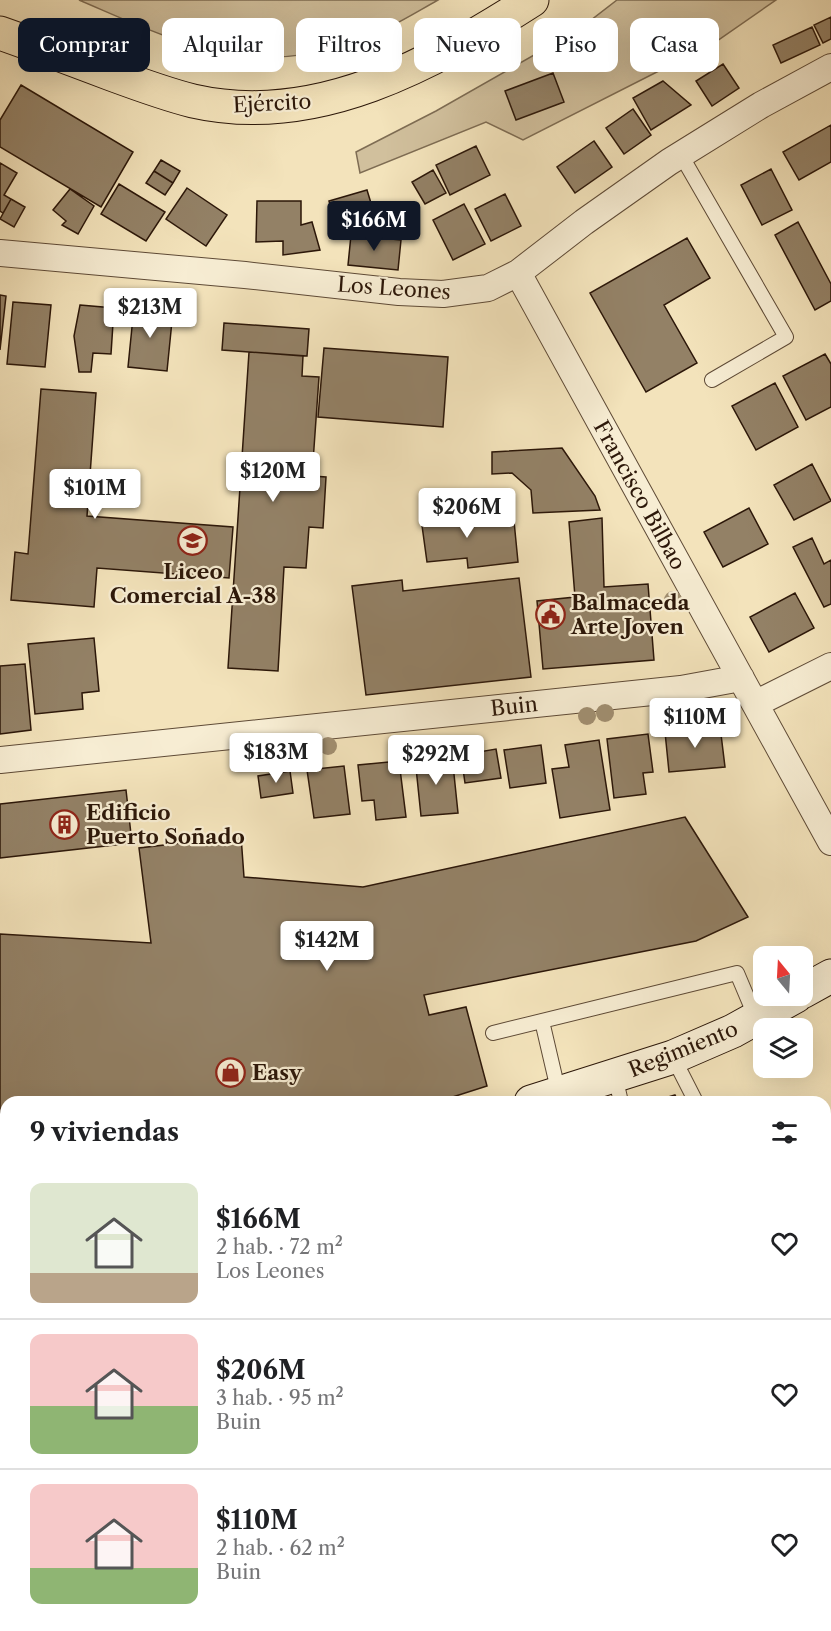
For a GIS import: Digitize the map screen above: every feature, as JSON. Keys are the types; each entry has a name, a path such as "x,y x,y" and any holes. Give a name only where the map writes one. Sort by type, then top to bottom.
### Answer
{"main road":[{"name":"Ejército","path":"0,33 169,95 223,105 266,106 319,101 378,83 444,51 532,0"},
{"path":"813,986 831,976"},
{"name":"Regimiento","path":"756,1018 778,1006"},
{"name":"Regimiento","path":"561,1096 618,1089 673,1057 753,1020"}],"street":[{"name":"Los Leones","path":"0,253 442,294 488,288 518,273 638,182 761,105 831,67"},
{"name":"Francisco Bilbao","path":"518,273 831,842"},
{"path":"755,704 831,666"},
{"name":"Buin","path":"0,760 681,688 741,678"}],"lane":[{"path":"681,155 786,337 712,380"},
{"path":"493,1033 737,973 756,1018"},
{"path":"542,1021 545,1096"},
{"path":"673,1057 693,1096"}],"shaded area":[{"path":"79,0 438,0 402,21 402,18 296,18 296,55 284,56 284,18 162,18 162,35 150,30 150,18 120,18"},
{"path":"617,0 776,0 719,40 719,18 630,18 630,72 657,72 523,140 486,122 360,173 356,152 436,111 504,72 521,72 521,63 533,56 533,72 618,72 618,18 594,18"}],"building":[{"path":"831,17 831,39 823,43 814,25"},
{"path":"812,27 820,45 781,63 773,45"},
{"path":"723,64 739,88 712,106 696,81 710,72 719,72 719,67"},
{"path":"553,73 564,102 516,120 505,91"},
{"path":"663,81 691,105 651,130 633,98"},
{"path":"21,85 133,152 101,207 0,147 0,120"},
{"path":"633,109 651,135 624,154 606,128"},
{"path":"831,125 831,162 799,180 783,152"},
{"path":"594,141 612,167 575,193 557,167"},
{"path":"476,146 490,175 450,195 436,165"},
{"path":"161,160 180,171 173,183 154,171"},
{"path":"0,163 17,173 4,195 11,199 3,213 0,211"},
{"path":"771,169 792,210 762,225 741,185"},
{"path":"433,170 446,193 425,204 412,182"},
{"path":"154,171 173,183 165,195 146,183"},
{"path":"119,184 165,212 146,241 101,214"},
{"path":"187,188 227,215 206,246 166,219"},
{"path":"70,189 94,206 78,234 62,225 66,221 53,210"},
{"path":"367,190 374,213 336,225 329,201"},
{"path":"505,194 521,226 491,241 475,209"},
{"path":"11,199 25,207 14,227 0,219"},
{"path":"257,201 301,201 301,225 312,222 320,250 283,255 283,241 256,242"},
{"path":"464,204 485,244 453,260 433,220"},
{"path":"798,222 831,284 831,301 815,310 775,235"},
{"path":"351,235 401,240 398,270 348,265"},
{"path":"687,238 710,278 664,305 697,363 646,392 590,293"},
{"path":"0,295 6,296 0,350"},
{"path":"13,302 51,305 45,367 7,364"},
{"path":"80,305 114,308 111,354 93,353 91,372 79,372 74,336"},
{"path":"134,307 173,311 167,371 128,367"},
{"path":"224,323 309,329 307,356 222,350"},
{"path":"324,348 448,357 443,427 318,417"},
{"path":"249,352 303,356 302,376 319,377 312,476 326,477 323,528 309,527 306,568 284,567 278,671 228,668"},
{"path":"825,354 831,364 831,407 806,420 783,376"},
{"path":"775,383 798,427 756,450 732,406"},
{"path":"41,389 96,393 87,516 233,527 229,578 97,568 94,607 11,600 15,552 28,554"},
{"path":"562,448 595,496 600,510 533,513 531,490 512,473 492,474 492,452"},
{"path":"812,464 831,501 794,520 774,485"},
{"path":"459,505 463,528 514,521 518,562 468,568 467,558 427,562 420,511"},
{"path":"749,508 768,544 723,567 704,532"},
{"path":"602,518 604,587 648,584 654,660 543,669 537,601 575,597 569,522"},
{"path":"812,538 824,564 831,560 831,604 824,607 793,547"},
{"path":"519,578 531,677 366,695 352,586 402,580 403,591"},
{"path":"795,593 814,628 769,652 750,617"},
{"path":"94,638 99,691 82,693 83,709 35,714 28,644"},
{"path":"25,664 31,730 0,734 0,666"},
{"path":"720,726 725,767 669,772 665,732"},
{"path":"648,734 653,772 643,773 646,794 614,798 607,739"},
{"path":"599,740 610,810 560,818 552,769 569,767 565,745"},
{"path":"541,745 546,783 510,788 504,750"},
{"path":"496,749 501,778 465,783 461,755"},
{"path":"452,755 458,813 421,816 415,758"},
{"path":"399,761 406,817 376,820 374,800 362,801 358,765"},
{"path":"344,766 350,814 314,818 307,770"},
{"path":"290,771 293,793 261,798 258,776"},
{"name":"Edificio Puerto Soñado","path":"126,790 132,843 0,858 0,804"},
{"path":"685,817 748,917 696,941 424,995 429,1015 466,1007 487,1086 456,1096 0,1096 0,934 151,943 139,848 241,836 244,877 363,887"}],"place":[{"name":"Liceo Comercial A-38","path":"193,540"},
{"name":"Balmaceda Arte Joven","path":"550,614"},
{"name":"Edificio Puerto Soñado","path":"65,824"},
{"name":"Easy","path":"231,1072"}]}
